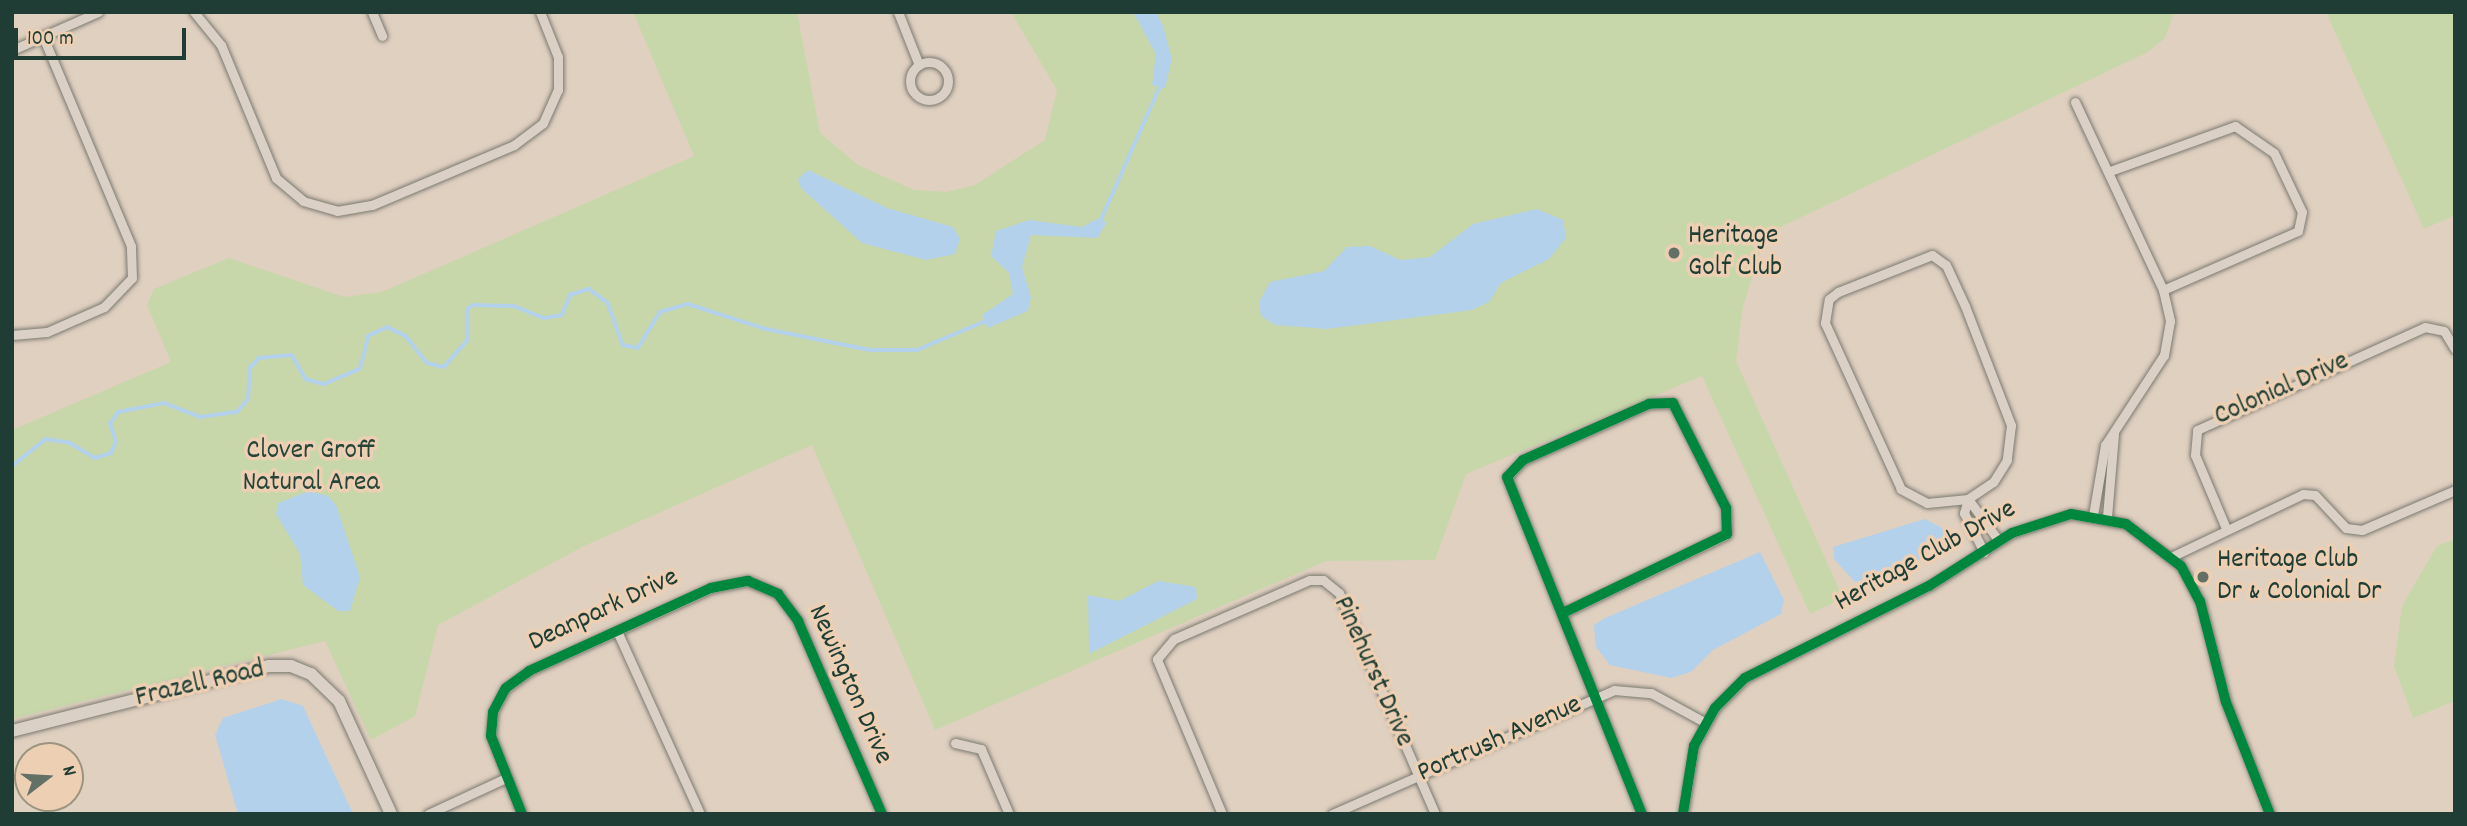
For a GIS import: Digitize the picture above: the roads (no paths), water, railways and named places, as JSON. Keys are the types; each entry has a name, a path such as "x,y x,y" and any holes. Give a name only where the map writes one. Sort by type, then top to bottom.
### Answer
{"street":[{"path":"12,50 98,12"},
{"path":"194,12 221,45 276,178 303,201 337,211 372,205 514,145 543,123 558,90 558,57 540,12"},
{"path":"372,12 382,36"},
{"path":"898,12 919,65"},
{"path":"12,335 47,332 104,306 132,278 131,246 43,37"},
{"path":"930,62 944,70 947,86 940,96 915,93 910,78 919,65 930,62"},
{"path":"2075,103 2110,171 2164,290 2170,321 2164,355 2123,411 2101,460 2093,515"},
{"path":"2110,171 2235,126 2274,153 2302,212 2298,231 2164,290"},
{"path":"1968,499 1927,503 1901,489 1839,361 1825,323 1829,299 1924,257 1941,258 2006,400 2007,460 1993,482 1968,499 1964,513 1984,552"},
{"name":"Colonial Drive","path":"2225,526 2193,442 2208,421 2425,327 2444,331 2455,349"},
{"path":"1563,613 1727,534 1726,508 1674,403 1649,404 1523,460 1507,477 1563,613 1599,696 1642,814"},
{"path":"2107,517 2114,433"},
{"path":"2173,556 2225,526 2315,495 2346,528 2362,530 2455,490"},
{"path":"1968,499 2000,541"},
{"name":"Heritage Club Drive","path":"1682,814 1688,766 1706,723 1730,691 1763,665 1876,614 2000,541 2056,516 2093,515 2107,517 2173,556 2200,601 2226,702 2270,814"},
{"name":"Pinehurst Drive","path":"1222,814 1157,659 1174,639 1310,580 1334,587 1435,814"},
{"name":"Deanpark Drive","path":"506,779 491,723 499,698 516,678 711,587 762,586"},
{"name":"Newington Drive","path":"762,586 798,621 882,814"},
{"path":"617,631 700,814"},
{"name":"Frazell Road","path":"12,731 270,666 291,666 311,674 339,701 391,814"},
{"name":"Portrush Avenue","path":"1332,814 1599,696 1629,688 1706,723"},
{"path":"955,743 981,749 1009,814"},
{"path":"428,814 506,779 522,814"}],"water":[{"path":"1133,12 1156,12 1163,26 1172,59 1165,88 1152,85 1156,54"},
{"path":"808,170 887,208 953,227 960,239 955,254 926,260 862,243 801,188 798,179"},
{"path":"1537,209 1563,220 1566,238 1549,259 1501,283 1489,302 1472,310 1327,329 1275,325 1261,316 1259,302 1270,282 1324,271 1347,247 1370,246 1400,260 1430,257 1473,224"},
{"path":"1097,219 1107,222 1097,238 1031,235 1022,267 1031,297 1028,311 988,328 982,315 1013,294 1009,273 991,256 996,231 1029,220 1082,227"},
{"path":"309,491 328,496 336,505 360,577 350,611 338,611 303,585 300,554 276,514 278,503"},
{"path":"1925,519 1946,530 1949,539 1907,568 1855,582 1834,559 1833,547"},
{"path":"1760,552 1784,600 1781,614 1713,650 1691,672 1671,678 1610,665 1596,647 1594,625 1605,618"},
{"path":"1158,581 1196,587 1197,599 1089,654 1088,595 1119,601"},
{"path":"282,699 303,706 353,814 238,814 215,735 223,718"}],"waterway":[{"path":"1099,224 1161,84"},
{"path":"12,466 46,439 70,443 95,458 111,453 116,442 110,424 118,412 164,403 200,417 237,412 248,399 250,368 259,358 292,355 306,379 324,384 360,369 368,336 387,327 406,336 427,363 444,367 467,341 467,310 473,305 514,306 544,318 562,315 570,295 589,289 608,303 623,345 638,348 660,312 688,304 766,329 870,350 917,350 988,320"}],"place":[{"name":"Heritage Golf Club","path":"1674,253"},
{"name":"Heritage Club Dr & Colonial Dr","path":"2203,577"}],"park label":[{"name":"Clover Groff Natural Area","path":"311,468"}]}
